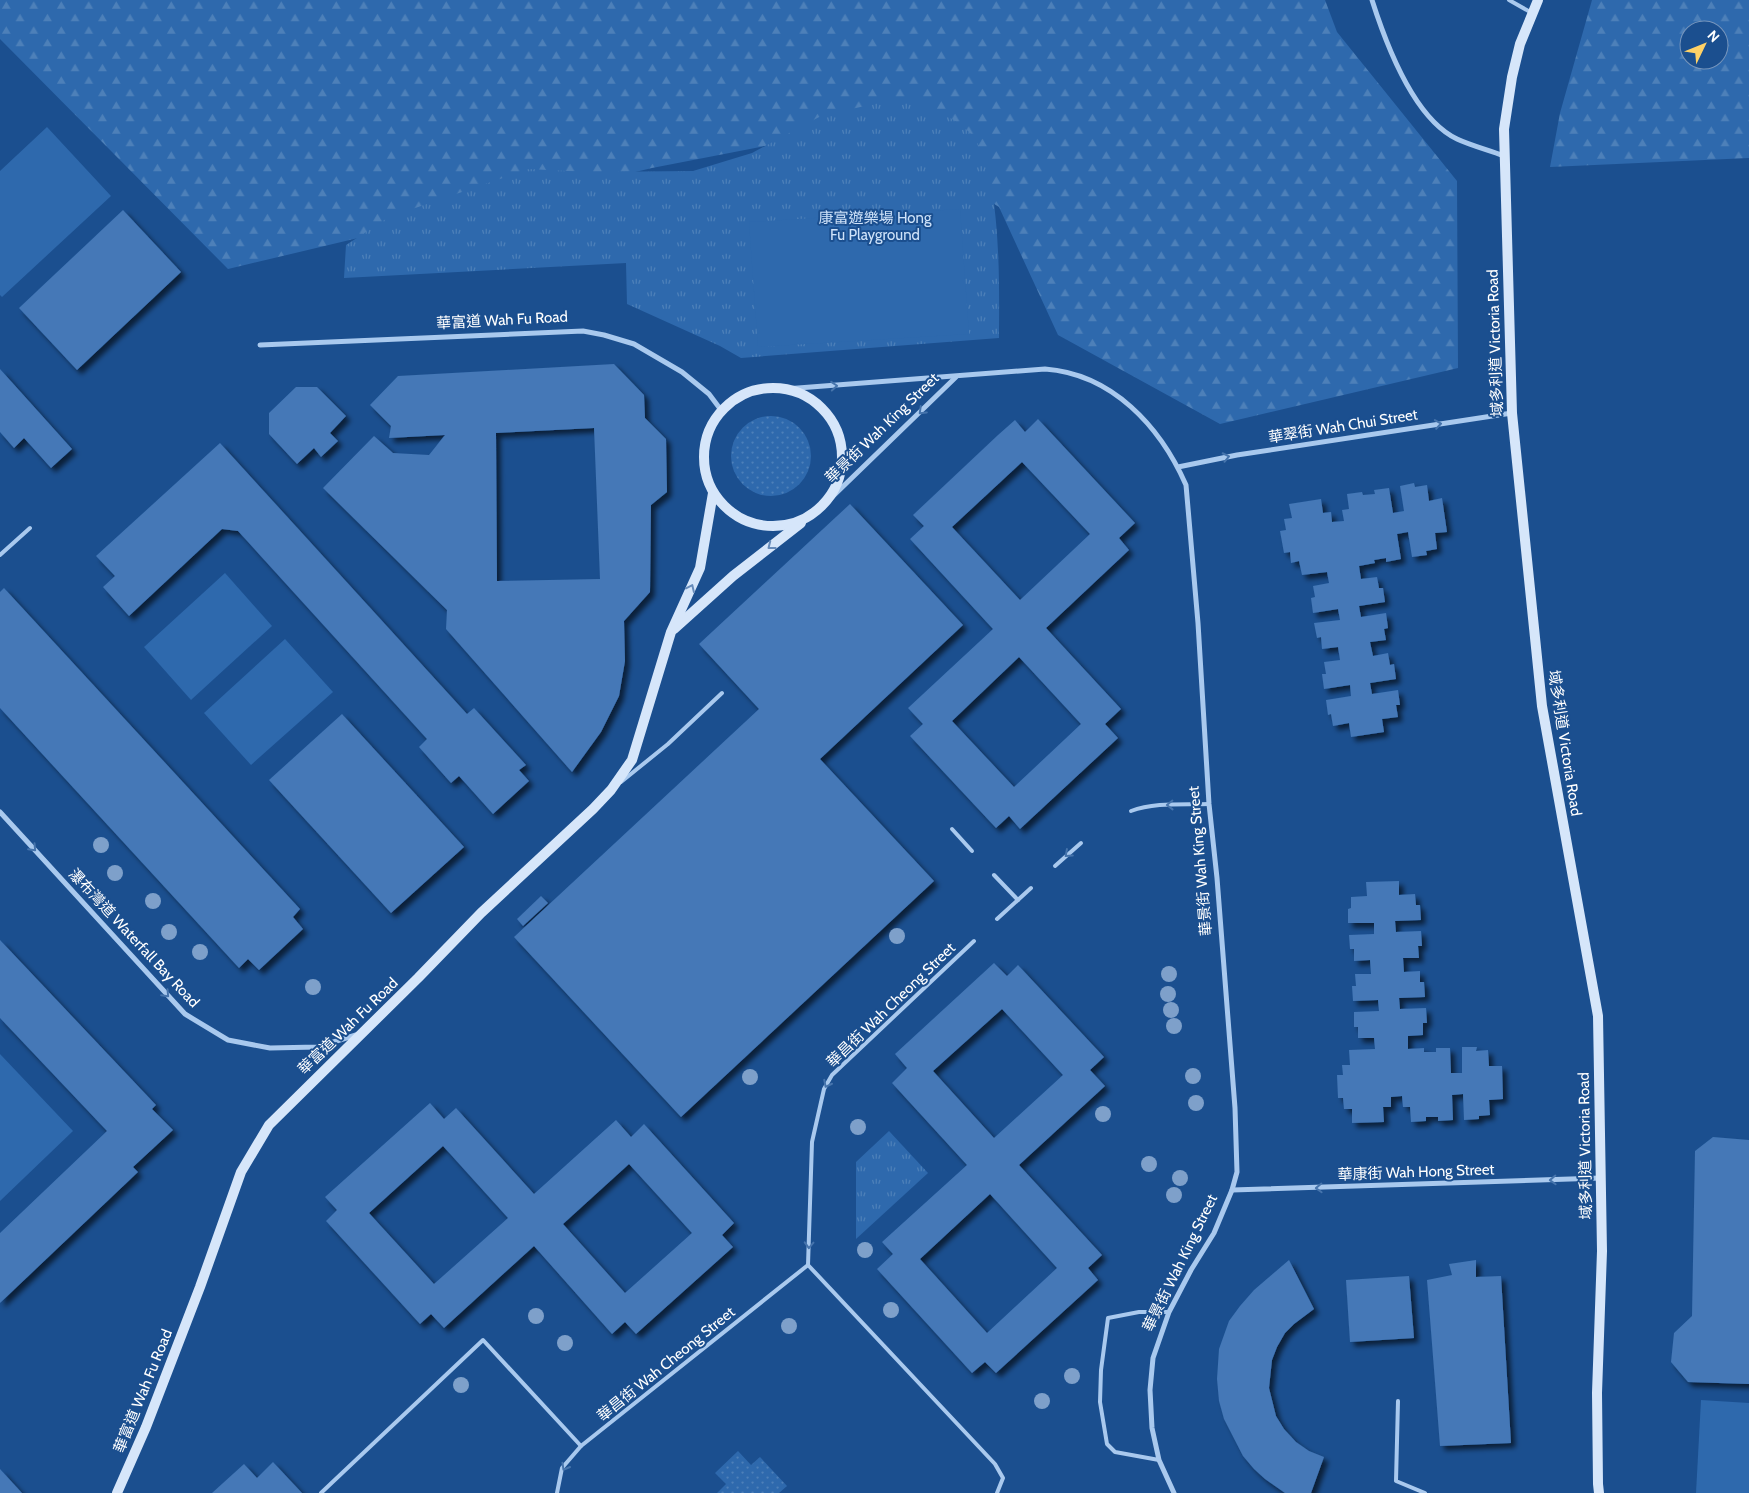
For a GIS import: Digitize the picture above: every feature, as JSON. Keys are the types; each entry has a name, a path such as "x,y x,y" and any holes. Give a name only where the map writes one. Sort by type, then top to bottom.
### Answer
{"street":[{"path":"1372,0 1384,38 1419,105 1442,128 1456,138 1504,156"},
{"name":"域多利道 Victoria Road","path":"1538,0 1520,44 1512,77 1504,129 1512,413 1542,706 1598,1016 1602,1251 1596,1393 1599,1493"},
{"name":"華富道 Wah Fu Road","path":"260,346 583,331 634,344 682,372 709,394 721,410"},
{"name":"華景街 Wah King Street","path":"957,377 828,500 810,516 794,524 777,527 760,526 744,520 729,511 713,493 705,471 704,447 706,435 711,424 721,410 747,392 771,388 786,389 1045,369 1070,372 1101,384 1118,395 1158,436 1178,467 1186,485 1198,623 1209,804 1217,878 1237,1172 1232,1190 1214,1233 1191,1270 1169,1312 1153,1358 1150,1390 1152,1428 1159,1460 1174,1493"},
{"name":"華景街 Wah King Street","path":"786,389 808,398 822,409 835,429 840,442 842,457 838,480 828,500"},
{"name":"華翠街 Wah Chui Street","path":"1178,467 1247,454 1512,413"},
{"name":"華富道 Wah Fu Road","path":"117,1493 146,1427 241,1172 269,1125 481,913 593,809 611,790 632,760 671,632 700,568 713,493"},
{"path":"671,632 733,576 810,516"},
{"name":"瀑布灣道 Waterfall Bay Road","path":"0,812 186,1014 194,1020 228,1040 270,1048 316,1047 360,1034"},
{"name":"華康街 Wah Hong Street","path":"1232,1190 1601,1178"}],"lane":[{"path":"1509,0 1532,13"},
{"path":"0,555 30,528"},
{"path":"611,790 668,744 722,693"},
{"path":"1131,811 1140,807 1160,805 1209,804"},
{"path":"952,829 972,850"},
{"path":"1055,866 1081,843"},
{"path":"994,875 1018,900"},
{"path":"997,919 1031,888"},
{"name":"華昌街 Wah Cheong Street","path":"557,1493 562,1468 581,1446 808,1265 812,1142 824,1089 832,1075 974,941"},
{"path":"808,1265 995,1464 1003,1478 996,1493"},
{"path":"1159,1460 1115,1452 1107,1444 1100,1402 1100,1370 1108,1318 1139,1312 1169,1312"},
{"path":"321,1493 483,1340 581,1446"},
{"path":"1398,1401 1396,1481 1425,1493"}],"green space":[{"path":"0,0 1325,0 1337,32 1457,181 1458,368 1220,424 1058,335 999,207 868,126 652,168 228,269 0,39"},
{"path":"1592,0 1749,0 1749,158 1550,167 1560,113"},
{"name":"康富遊樂場 Hong Fu Playground","path":"904,97 938,111 953,120 968,131 979,147 988,170 997,228 999,338 741,358 720,346 627,304 626,263 344,278 346,245 389,217 529,169 586,172 693,171 752,153 821,116"},
{"path":"47,127 111,196 2,297 0,295 0,171"},
{"path":"960,209 969,334 758,347 749,222"},
{"path":"771,416 786,419 799,428 808,441 811,456 808,471 799,484 786,493 771,496 756,493 743,484 734,471 731,456 734,441 743,428 756,419"},
{"path":"225,573 272,626 191,700 144,647"},
{"path":"285,639 333,692 251,765 204,713"},
{"path":"0,1054 73,1131 0,1201"},
{"path":"889,1131 928,1173 856,1239 856,1162"},
{"path":"1701,1400 1749,1403 1749,1493 1696,1493"},
{"path":"738,1451 751,1465 760,1457 787,1486 779,1493 717,1493 726,1484 715,1473"}],"building":[{"path":"123,210 181,272 77,370 19,308"},
{"path":"614,364 644,395 645,418 666,439 667,492 651,505 650,592 624,621 625,661 619,696 601,732 572,772 446,629 447,610 323,488 374,436 393,453 429,455 445,435 389,438 391,426 370,405 398,376","holes":["594,428 600,579 497,581 496,433"]},
{"path":"0,369 72,449 51,468 24,438 14,448 0,432"},
{"path":"296,387 317,387 346,416 330,433 338,441 321,457 314,448 297,464 269,434 269,413"},
{"path":"1038,419 1135,523 1119,538 1129,550 1046,628 1121,709 1105,724 1118,738 1020,829 1009,816 996,828 910,736 923,724 908,708 993,629 910,539 924,526 913,515 998,435 1015,420 1025,432","holes":["1022,462 1090,534 1020,600 952,527","1019,657 1081,724 1014,787 952,721"]},
{"path":"220,443 467,714 474,708 526,765 519,770 529,781 493,814 459,776 451,783 419,747 427,739 238,531 222,529 129,616 103,587 115,576 96,556"},
{"path":"1414,483 1415,487 1427,485 1429,501 1442,498 1447,532 1435,533 1437,549 1426,551 1427,555 1412,557 1408,532 1397,534 1401,559 1386,562 1386,558 1374,560 1375,563 1359,566 1361,579 1377,577 1379,588 1383,588 1385,602 1359,606 1361,617 1386,613 1388,628 1384,629 1386,640 1370,642 1373,656 1388,653 1390,665 1394,664 1396,679 1370,683 1372,694 1398,690 1400,705 1396,705 1398,717 1382,719 1384,732 1351,737 1349,723 1333,726 1331,714 1328,715 1326,700 1351,696 1350,685 1324,689 1322,674 1326,674 1324,662 1340,660 1338,647 1322,649 1321,637 1317,638 1314,623 1340,620 1338,609 1313,613 1311,598 1315,597 1313,586 1329,583 1327,572 1302,575 1299,561 1291,563 1290,552 1284,553 1280,531 1286,530 1284,519 1292,518 1289,504 1321,499 1323,513 1331,512 1332,522 1344,521 1342,510 1349,509 1347,494 1362,492 1363,495 1375,494 1374,490 1389,488 1393,513 1404,511 1400,486"},
{"path":"850,504 963,625 820,759 934,881 681,1117 514,937 759,709 699,644"},
{"path":"4,588 300,909 293,917 303,929 259,970 248,959 239,968 0,708 0,592"},
{"path":"342,714 464,847 391,913 269,780"},
{"path":"1399,881 1399,895 1415,894 1416,905 1420,905 1421,920 1395,921 1396,932 1421,931 1422,946 1418,946 1419,958 1403,958 1404,972 1420,971 1420,982 1424,982 1425,997 1399,998 1400,1009 1426,1008 1427,1023 1423,1023 1423,1035 1408,1036 1408,1049 1424,1048 1424,1052 1436,1052 1436,1048 1450,1048 1451,1073 1462,1073 1462,1047 1477,1047 1476,1051 1488,1050 1489,1066 1502,1066 1503,1099 1489,1100 1490,1115 1479,1116 1479,1119 1464,1120 1463,1094 1452,1095 1453,1120 1438,1121 1438,1117 1426,1117 1426,1121 1411,1122 1410,1107 1403,1107 1402,1096 1391,1097 1391,1107 1383,1107 1384,1122 1352,1123 1352,1109 1344,1109 1343,1098 1338,1098 1337,1075 1343,1075 1342,1065 1350,1065 1349,1050 1375,1049 1374,1038 1358,1038 1358,1027 1354,1027 1354,1012 1379,1011 1378,1000 1353,1001 1352,986 1356,986 1355,974 1371,974 1370,960 1354,961 1354,949 1350,949 1349,935 1374,934 1374,923 1348,923 1348,909 1351,908 1351,897 1367,896 1366,882"},
{"path":"541,896 548,903 523,926 517,919"},
{"path":"0,940 156,1105 152,1109 173,1130 133,1167 138,1172 0,1303 0,1233 107,1131 0,1018"},
{"path":"994,963 1007,976 1018,965 1104,1057 1090,1070 1105,1086 1019,1165 1102,1255 1088,1268 1098,1280 996,1373 985,1362 972,1373 877,1269 893,1254 882,1242 967,1165 892,1083 907,1068 895,1054","holes":["1002,1009 1063,1075 994,1138 933,1071","990,1194 1057,1268 987,1333 920,1259"]},
{"path":"430,1103 444,1119 456,1108 534,1194 616,1120 631,1137 644,1124 734,1223 722,1235 733,1247 636,1334 625,1322 612,1334 534,1246 444,1328 431,1314 420,1324 326,1221 337,1210 325,1197","holes":["443,1146 508,1218 434,1284 369,1213","629,1164 692,1233 625,1293 563,1224"]},
{"path":"1713,1137 1749,1140 1749,1384 1688,1382 1671,1362 1674,1333 1692,1316 1695,1151"},
{"path":"1289,1260 1314,1309 1285,1333 1277,1347 1272,1360 1269,1388 1276,1416 1284,1429 1296,1442 1309,1451 1324,1457 1311,1493 1285,1493 1254,1469 1243,1456 1224,1419 1219,1401 1217,1379 1219,1349 1229,1321 1254,1290"},
{"path":"1476,1260 1476,1277 1501,1276 1511,1443 1440,1446 1427,1280 1452,1275 1449,1264"},
{"path":"1409,1276 1414,1338 1350,1342 1346,1280"},
{"path":"273,1462 302,1493 212,1493 244,1464 257,1478"},
{"path":"0,1469 22,1493 0,1493"}]}
